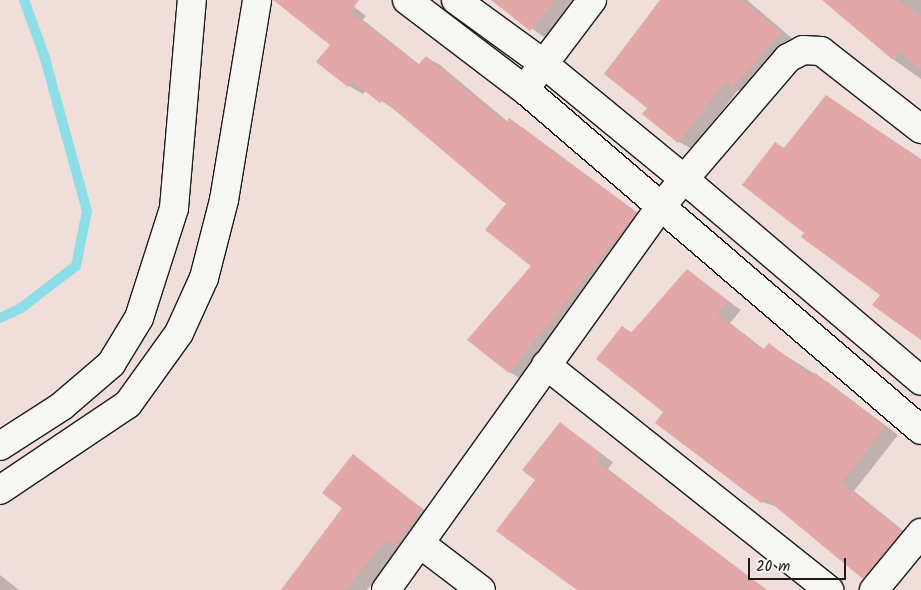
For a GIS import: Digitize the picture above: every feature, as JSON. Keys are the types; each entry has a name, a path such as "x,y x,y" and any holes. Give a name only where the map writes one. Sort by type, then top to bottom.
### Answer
{"street":[{"path":"0,446 62,406 111,364 139,318 174,208 192,0"},
{"path":"0,490 128,404 178,333 204,278 224,200 257,0"},
{"path":"407,0 524,89 921,430"},
{"path":"456,0 544,64 684,179 921,382"},
{"path":"524,89 592,0"},
{"path":"386,590 422,545 546,365 662,206 788,58 803,50 821,51 921,129"},
{"path":"546,365 829,590"},
{"path":"874,590 921,533"},
{"path":"422,545 481,590"}],"building":[{"path":"273,0 359,0 350,12 418,65 426,56 506,123 509,118 637,213 509,373 467,340 531,266 485,230 506,204 383,100 380,103 352,81 348,87 316,62 330,45"},
{"path":"491,0 555,0 530,31"},
{"path":"660,0 741,0 781,32 732,88 725,82 678,143 642,114 647,108 604,74"},
{"path":"822,0 898,0 921,17 921,69 899,51 893,60"},
{"path":"826,95 921,160 921,340 872,305 880,295 801,237 804,233 742,185 775,142 784,148"},
{"path":"687,269 728,301 717,314 763,350 769,343 812,377 815,373 885,427 841,483 902,531 863,579 765,498 761,503 655,423 663,412 596,359 622,326 631,333"},
{"path":"560,422 601,454 595,461 767,590 577,590 496,531 535,480 522,470"},
{"path":"353,454 422,509 393,547 385,541 345,590 281,590 342,508 322,493"}],"waterway":[{"path":"0,318 21,308 76,266 87,211 45,58 24,0"}]}
